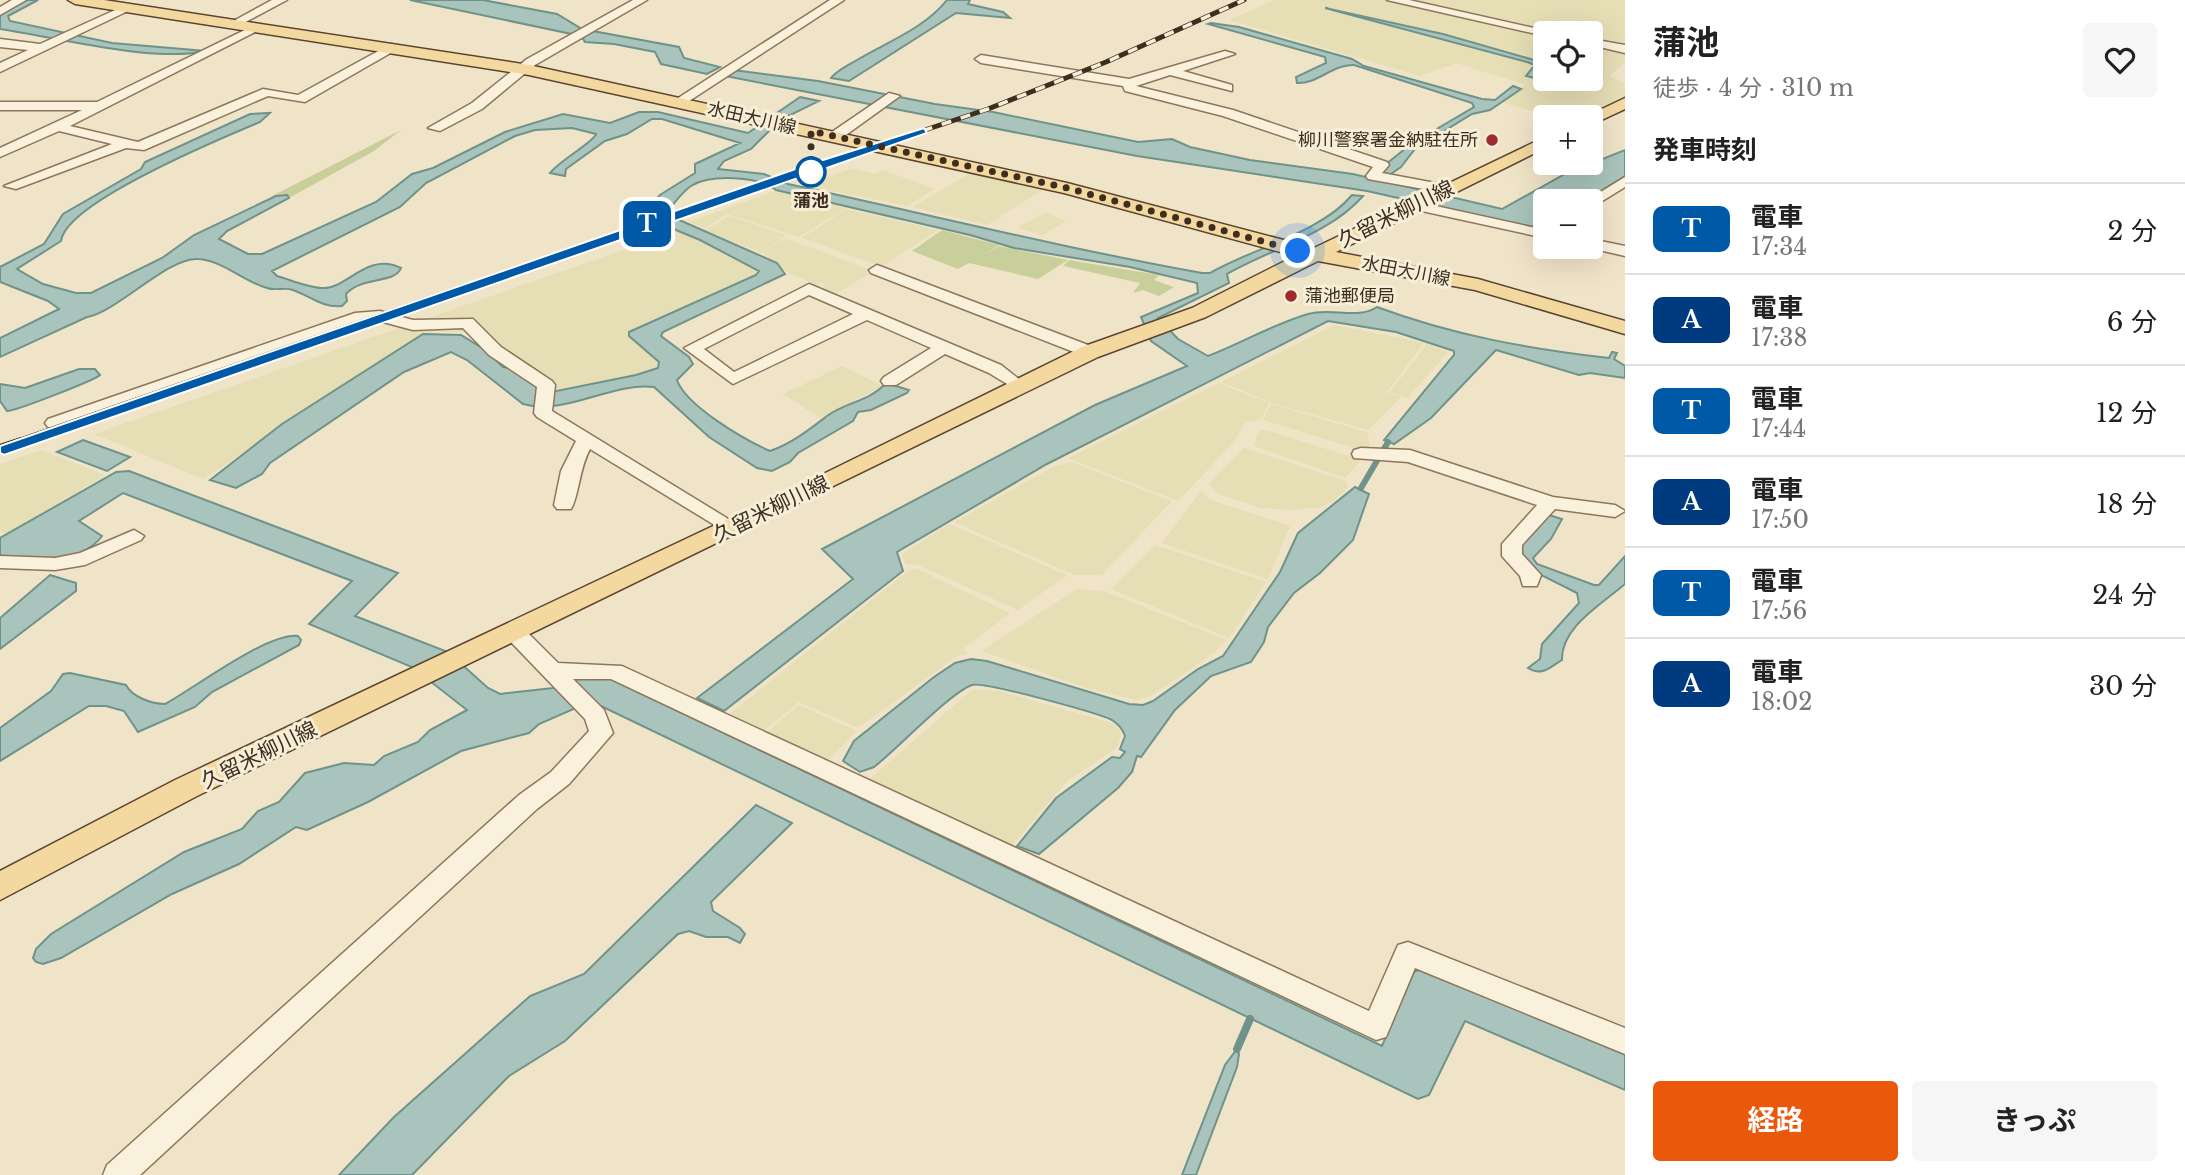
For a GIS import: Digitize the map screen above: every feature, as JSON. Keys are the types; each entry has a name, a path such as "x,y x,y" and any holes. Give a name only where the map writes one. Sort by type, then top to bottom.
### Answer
{"main road":[{"name":"水田大川線","path":"75,0 521,68 1078,190 1275,246 1478,285 1625,328"},
{"path":"1603,114 1625,103"},
{"name":"久留米柳川線","path":"0,887 47,859 164,801 733,528 1090,352 1171,323 1533,148"}],"street":[{"path":"0,12 20,0"},
{"path":"234,24 281,0"},
{"path":"435,128 477,106 521,68 640,0"},
{"path":"678,102 838,0"},
{"path":"1393,0 1533,29"},
{"path":"0,68 126,8"},
{"path":"0,152 102,106 257,27"},
{"path":"0,43 42,48"},
{"path":"1603,44 1625,49"},
{"path":"58,127 139,147 267,92 300,99 395,47"},
{"path":"981,59 1130,83 1229,54"},
{"path":"1170,71 1228,88"},
{"path":"1130,83 1129,88 1228,113 1382,165 1373,176 1443,190"},
{"path":"834,137 894,96"},
{"path":"0,106 102,106"},
{"path":"11,187 126,144"},
{"path":"1603,196 1625,181"},
{"path":"1415,204 1533,231"},
{"path":"1603,246 1625,251"},
{"path":"877,270 1090,352"},
{"path":"866,314 733,379 692,348 809,289 995,369 1020,387"},
{"path":"54,422 370,315 413,325 467,323 495,351 546,385 543,413 733,528"},
{"path":"890,381 943,348"},
{"path":"564,505 565,486 573,459 586,440"},
{"path":"1361,454 1410,456 1431,461 1550,503 1622,508"},
{"path":"1530,581 1531,575 1512,556 1512,544 1550,503"},
{"path":"0,562 55,564 85,559 134,536"},
{"path":"118,1175 477,849 560,778 601,733 596,716 514,632"},
{"path":"553,671 614,671 1376,1028 1408,953 1625,1041"}],"shaded area":[{"path":"1275,0 1625,0 1625,63 1609,76 1625,83 1625,97 1603,106 1533,105 1533,111 1503,103 1526,85 1456,63 1420,76 1229,20"},
{"path":"853,168 873,174 883,170 934,189 907,206 803,185"},
{"path":"970,173 1044,189 987,225 912,207"},
{"path":"775,191 846,208 799,237 727,214 704,228 688,222"},
{"path":"846,209 938,230 881,267 802,238"},
{"path":"1046,212 1065,221 1043,235 1017,228"},
{"path":"730,216 786,235 762,253 705,230"},
{"path":"678,231 765,270 643,324 635,331 642,348 669,365 655,373 550,392 469,333 435,331 203,479 94,434"},
{"path":"784,238 874,271 835,294 823,289 826,286 816,281 820,286 790,274 763,253"},
{"path":"1334,325 1424,343 1387,392 1401,397 1368,430 1275,404 1221,382"},
{"path":"1427,344 1448,352 1408,398 1390,392"},
{"path":"842,366 883,386 820,418 783,394"},
{"path":"1218,383 1269,403 1260,420 1246,422 1231,445 1178,501 1068,458"},
{"path":"1271,404 1367,432 1370,446 1361,450 1263,420"},
{"path":"1263,430 1361,460 1345,478 1254,446 1258,433"},
{"path":"1244,448 1346,481 1348,487 1335,500 1321,507 1292,510 1261,508 1218,494 1209,484"},
{"path":"41,450 105,475 8,533 0,532 0,464"},
{"path":"1071,462 1172,501 1102,575 1074,575 954,522 1055,466"},
{"path":"1201,491 1211,500 1290,526 1268,579 1162,543"},
{"path":"950,524 1067,575 1018,610 918,565 906,564 902,554"},
{"path":"1155,545 1266,582 1229,638 1111,589"},
{"path":"915,568 1010,613 964,648 967,654 957,656 858,728 799,702 762,732 726,717 908,571"},
{"path":"1077,589 1107,592 1227,640 1214,653 1151,696 1137,700 1089,689 981,651"},
{"path":"973,689 999,691 1109,722 1118,727 1121,735 1117,748 1066,782 1008,850 864,784"},
{"path":"799,705 857,731 826,763 765,734"}],"green space":[{"path":"401,130 374,151 289,198 284,195 270,197"},
{"path":"942,230 999,245 984,255 999,246 1068,260 1038,279 969,263 958,269 912,251"},
{"path":"1069,260 1159,275 1154,280 1174,287 1159,296 1143,290 1133,293 1140,283 1063,266"}],"water":[{"path":"27,0 38,0 8,16 10,21 112,43 206,51 159,54 104,48 0,29 0,15"},
{"path":"410,0 483,0 557,14 582,29 679,47 684,58 720,67 707,74 661,64 655,52 614,44 585,42 581,36"},
{"path":"947,0 970,0 968,4 1003,12 1010,18 956,13 849,81 831,78 846,66 917,27"},
{"path":"1325,8 1443,34 1533,60 1533,64"},
{"path":"1208,24 1239,27 1482,99 1495,100 1513,86 1521,89 1490,110 1472,114 1415,149 1401,167 1388,176 1375,173 1411,144 1474,107 1472,103 1354,65 1297,83 1296,77 1326,63 1325,57"},
{"path":"1533,67 1533,78 1526,76"},
{"path":"733,70 818,81 935,104 993,112 1138,142 1172,139 1190,147 1250,160 1353,174 1502,209 1533,192 1533,228 1367,191 1137,156 725,76"},
{"path":"800,97 819,101 780,120 751,149 724,161 718,169 764,174 788,184 1047,242 1202,273 1210,273 1305,230 1339,208 1352,195 1363,196 1349,210 1316,231 1227,274 1229,283 1158,318 1178,339 1208,356 1308,314 1361,313 1377,307 1434,326 1520,345 1609,358 1612,352 1617,353 1614,359 1625,366 1625,378 1590,373 1579,375 1496,350 1431,418 1394,444 1384,440 1454,355 1454,351 1396,332 1328,321 1047,464 897,552 903,571 724,711 697,698 853,579 822,549 1095,405 1187,366 1151,341 1141,317 1198,293 1197,283 1130,267 1014,248 970,235 776,190 747,179 722,178 699,182 688,188 668,210 668,215 777,263 785,274 663,332 661,336 689,357 693,364 677,380 692,401 732,431 770,451 793,440 834,411 873,394 886,383 909,390 907,393 871,410 858,412 853,421 772,471 757,468 709,437 654,387 621,389 572,403 539,407 523,404 467,360 451,352 404,372 270,463 262,474 236,488 210,480 282,424 423,334 461,335 487,351 503,367 515,369 536,384 542,394 658,368 659,362 629,336 629,332 756,275 759,271 700,240 647,218 646,210 660,195 695,173 695,164 740,143 662,119 652,119 627,134 605,141 566,169 565,176 550,173 596,134 572,128 535,130 515,136 426,183 400,207 272,271 277,276 295,282 325,288 378,264 401,268 392,276 353,288 346,294 347,301 342,306 322,303 290,289 267,288 216,263 198,259 172,267 99,313 0,357 0,338 59,309 48,301 0,282 0,267 44,244 63,214 141,169 145,162 250,114 270,113 260,122 182,156 116,190 69,225 61,241 17,269 43,284 76,293 91,293 162,258 194,235 276,196 287,195 289,198 227,231 219,239 248,254 262,254 376,202 412,174 433,168 505,132 563,114 610,123 639,112 658,112 748,133"},
{"path":"1625,150 1625,176 1603,190 1538,189 1563,175 1603,175 1603,159"},
{"path":"79,369 95,369 100,375 71,389 13,410 7,411 0,401 0,384 25,388"},
{"path":"83,440 130,457 107,471 57,452"},
{"path":"129,471 398,573 355,616 448,652 488,688 500,694 553,688 570,680 606,677 1382,1046 1414,972 1420,969 1625,1051 1625,1090 1465,1021 1429,1095 1418,1099 601,706 587,703 539,724 529,733 461,751 368,802 307,830 296,827 239,864 172,894 61,958 43,964 36,962 33,958 36,949 51,934 184,852 242,829 258,811 279,802 305,773 344,763 374,765 384,756 418,742 430,730 467,710 412,667 309,624 352,581 123,493 79,521 102,536 93,546 81,552 55,558 0,556 0,538 116,472"},
{"path":"1355,487 1369,494 1353,540 1320,573 1294,593 1268,627 1264,642 1251,662 1211,676 1175,710 1141,757 1137,756 1132,772 1118,788 1039,854 1017,846 1056,798 1112,757 1120,758 1125,752 1120,749 1125,736 1112,720 1017,692 972,685 951,698 874,767 860,772 843,761 854,741 934,677 955,663 971,659 987,661 1129,704 1143,705 1153,701 1198,669 1223,656 1280,572 1298,533"},
{"path":"1549,515 1562,519 1551,539 1533,558 1537,564 1599,585 1625,556 1625,584 1575,627 1563,648 1562,660 1538,672 1528,668 1540,659 1542,644 1579,603 1577,593 1539,574 1522,560 1520,546"},
{"path":"50,575 76,583 76,591 0,649 0,618"},
{"path":"298,636 301,640 299,645 212,692 195,707 138,732 124,711 106,706 89,706 0,761 0,728 51,691 63,674 70,673 126,685 143,699 165,704 250,652 285,637"},
{"path":"756,805 792,823 711,902 713,911 745,934 740,943 728,937 706,937 689,931 678,934 565,1041 509,1076 412,1175 339,1175 394,1117 530,996 584,974"},
{"path":"1237,1049 1237,1067 1196,1175 1182,1175 1225,1065"}],"waterway":[{"path":"1361,488 1388,442"},
{"path":"1237,1049 1250,1019"}],"railway":[{"path":"733,194 988,109 1106,62 1244,0"},
{"path":"16,442 738,192"},
{"path":"0,448 21,441"}],"train":[{"name":"T","path":"0,448 807,168 924,131 0,453"}],"place":[{"name":"柳川警察署金納駐在所","path":"1492,140"},
{"name":"蒲池","path":"811,172"},
{"name":"蒲池郵便局","path":"1291,296"}],"route":[{"path":"811,172 811,131 1113,199 1298,251"}]}
